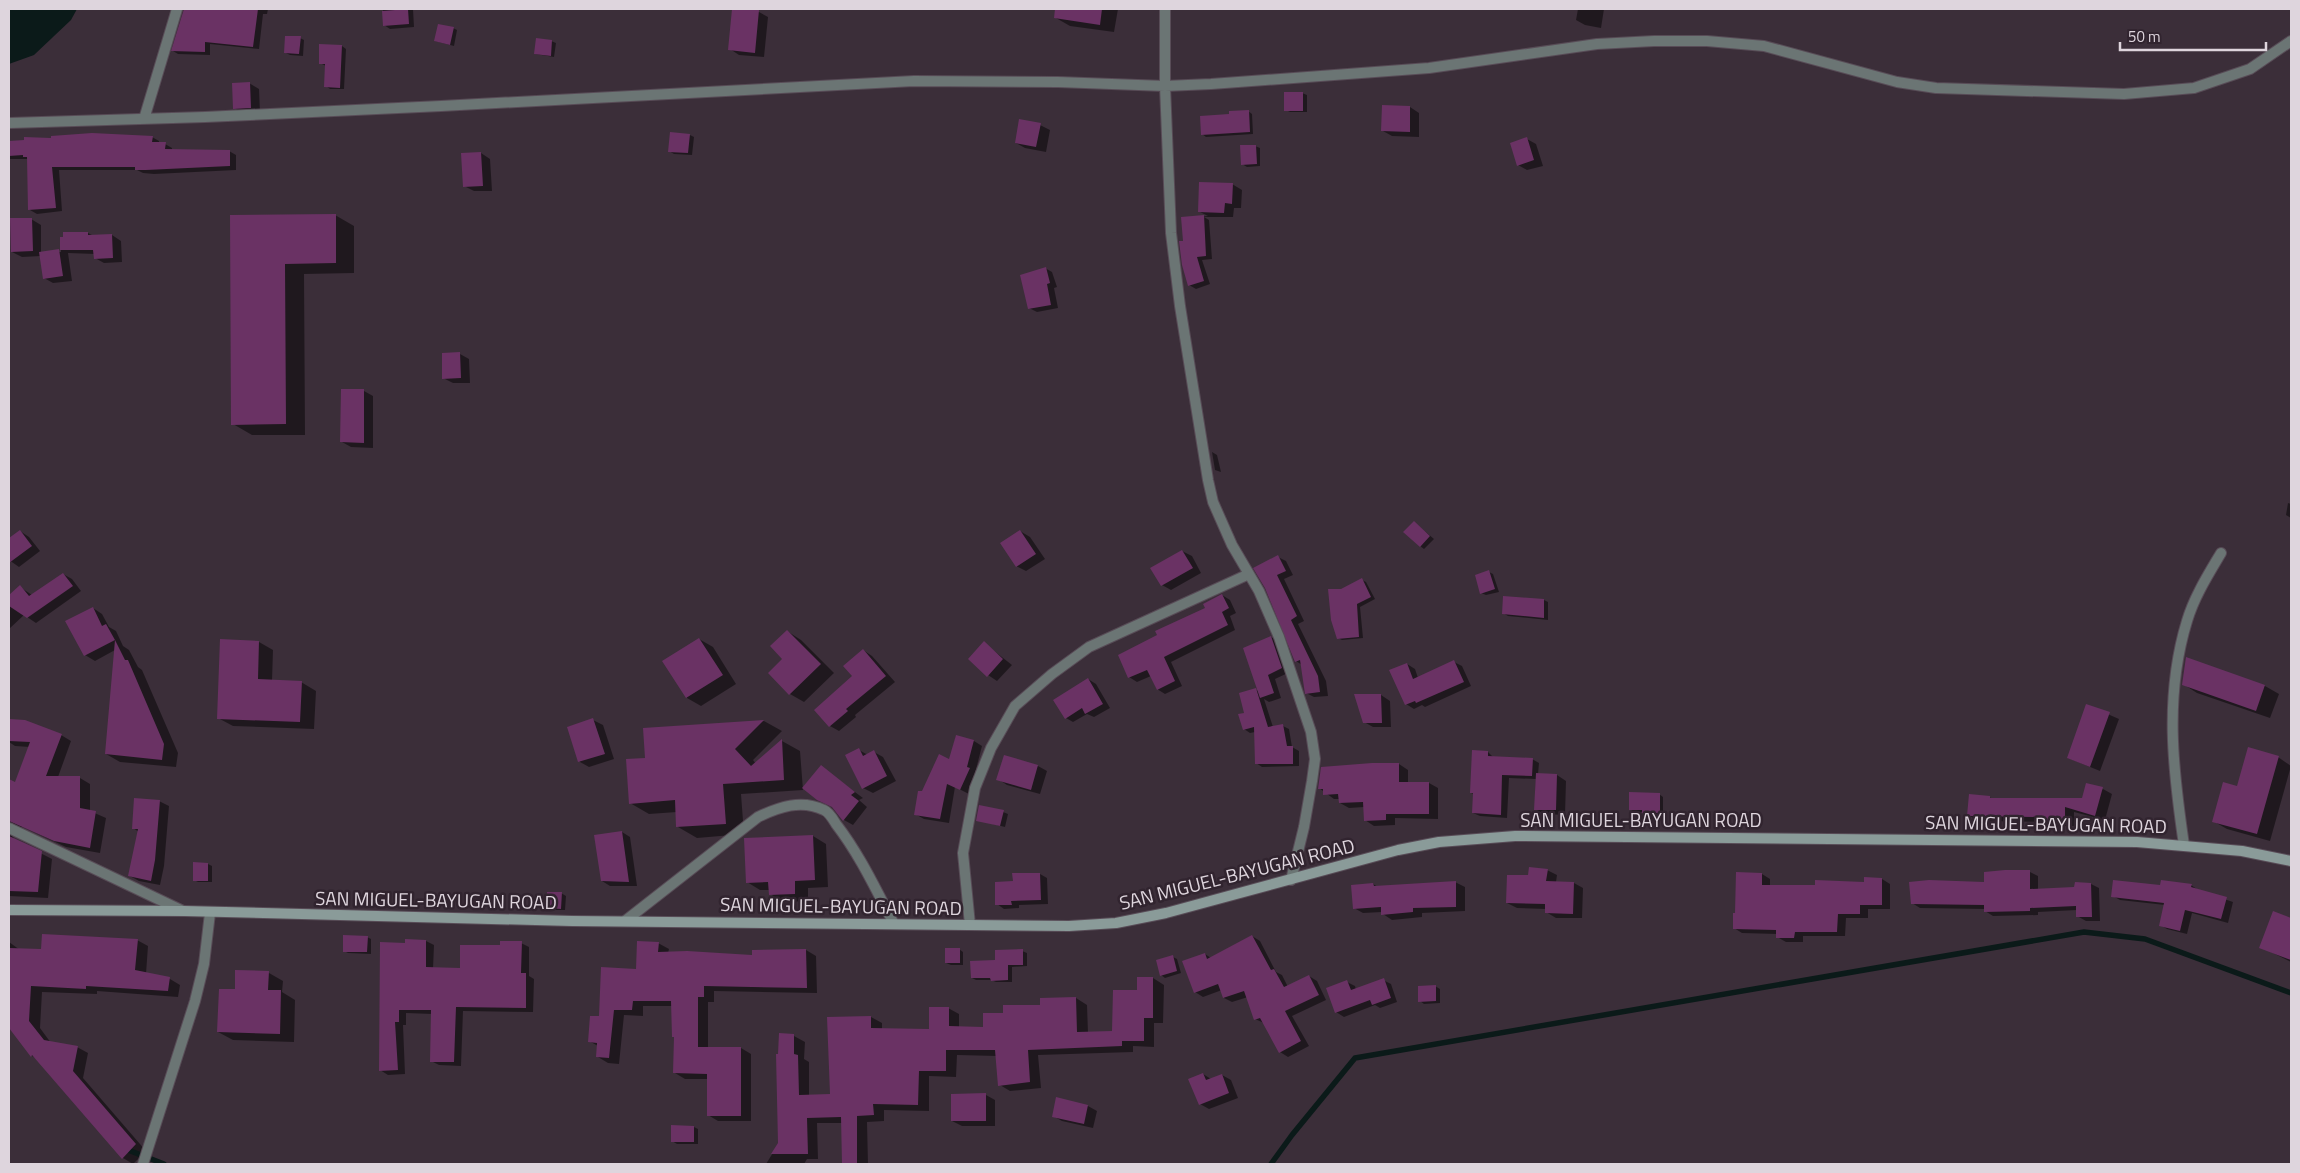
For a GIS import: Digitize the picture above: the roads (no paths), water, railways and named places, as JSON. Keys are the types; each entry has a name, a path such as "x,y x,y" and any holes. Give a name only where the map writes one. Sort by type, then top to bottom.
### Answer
{"main road":[{"name":"SAN MIGUEL-BAYUGAN ROAD","path":"9,910 625,922 1069,926 1116,923 1166,913 1398,850 1438,842 1515,836 2138,842 2242,851 2291,861"}],"street":[{"path":"144,119 177,9"},
{"path":"1165,9 1165,86 1171,233 1180,306 1206,470 1213,502 1232,545 1259,591 1285,655 1310,732 1315,759 1304,827 1291,880"},
{"path":"9,123 431,107 914,81 1058,82 1165,86 1211,84 1429,68 1597,44 1654,41 1707,41 1764,46 1897,82 1936,88 2132,94 2194,88 2250,68 2291,41"},
{"path":"2184,845 2172,747 2172,708 2177,663 2187,620 2204,582 2221,553"},
{"path":"970,925 963,853 975,788 991,748 1015,706 1052,674 1089,647 1249,574"},
{"path":"625,922 758,818 777,808 794,804 809,805 826,810 855,849 894,924"},
{"path":"9,828 184,912"},
{"path":"143,1164 195,1000 204,964 210,913"}],"waterway":[{"path":"1271,1164 1292,1135 1355,1058 2084,932 2145,939 2291,993"},
{"path":"123,1148 164,1164"}]}
